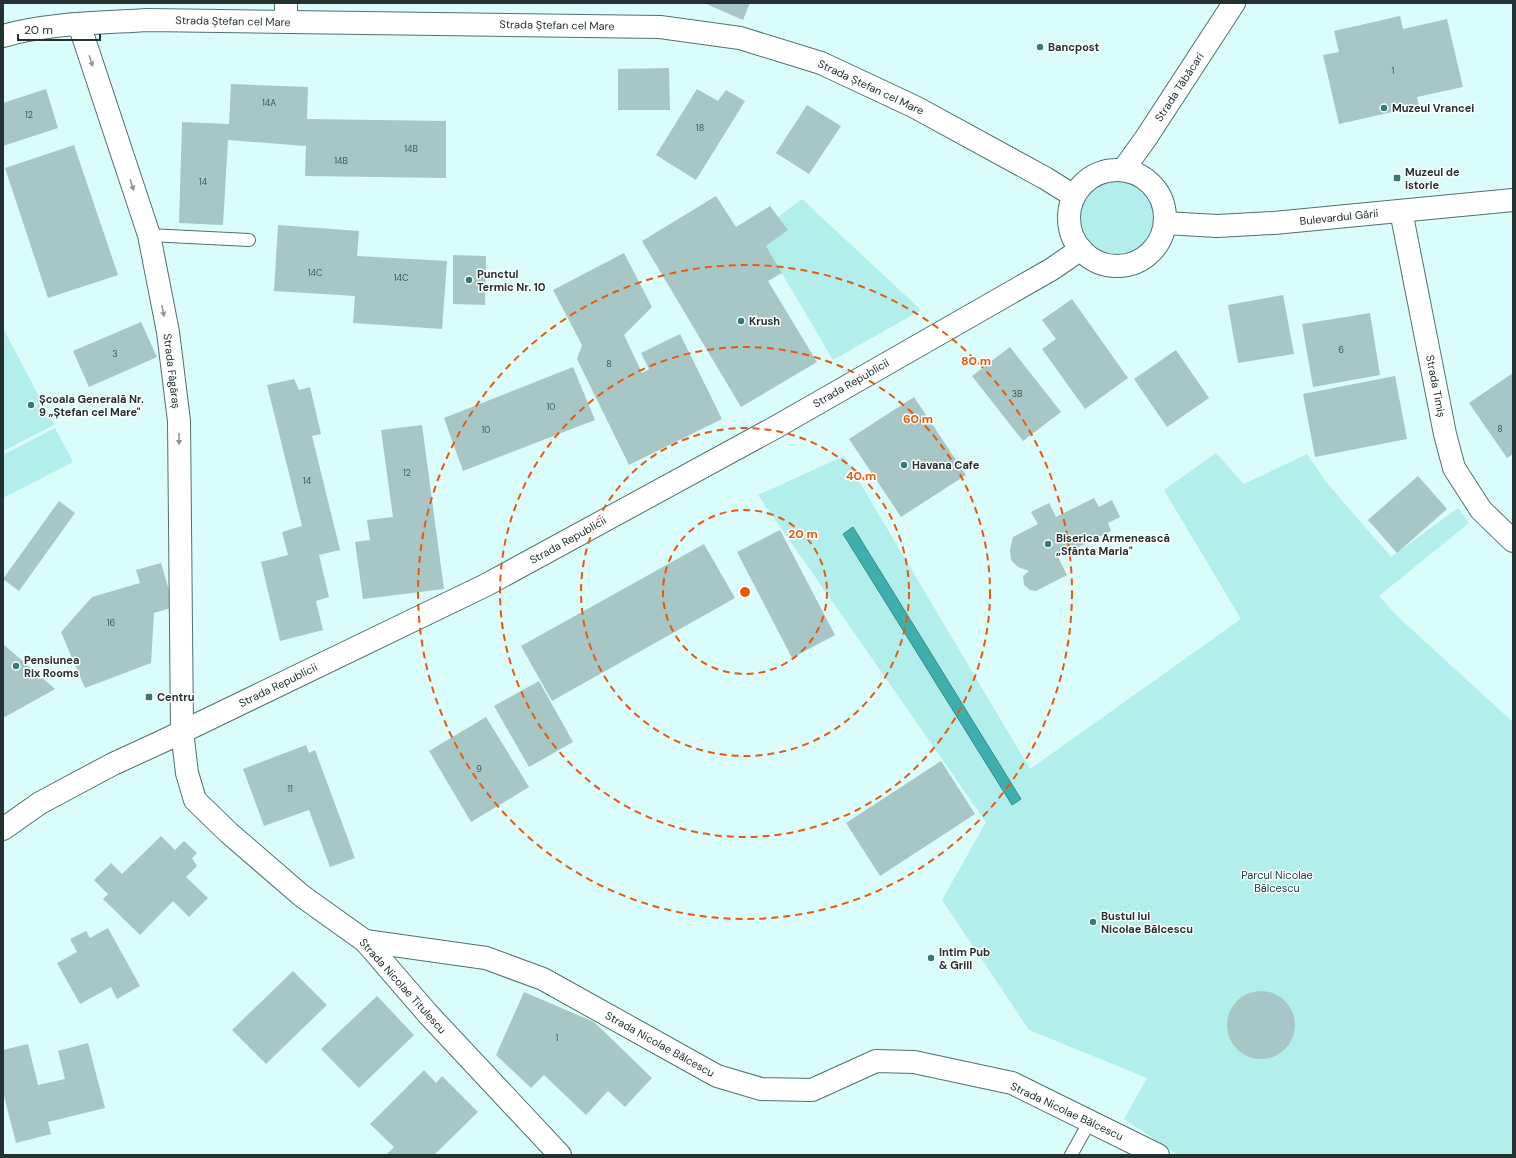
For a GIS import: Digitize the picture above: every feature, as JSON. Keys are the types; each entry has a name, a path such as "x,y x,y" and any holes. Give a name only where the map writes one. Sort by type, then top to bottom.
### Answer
{"street":[{"name":"Strada Tăbăcari","path":"1123,170 1146,138 1234,3"},
{"name":"Strada Ștefan cel Mare","path":"3,36 16,32 79,24 286,12 660,27 740,38 821,63 915,107 1074,196"},
{"name":"Strada Făgăraș","path":"79,24 148,235 168,332 179,421 182,731"},
{"path":"1123,170 1138,174 1147,180 1158,192 1164,206 1165,222 1163,232 1153,250 1139,261 1123,265 1104,264 1094,260 1080,249 1074,238 1071,226 1070,210 1074,196 1089,178 1105,172 1123,170"},
{"name":"Bulevardul Gării","path":"1165,222 1216,226 1274,223 1513,200"},
{"name":"Strada Timiș","path":"1401,211 1445,434 1454,468 1481,510 1513,541"},
{"name":"Strada Republicii","path":"3,829 40,803 113,764 486,585 776,427 1052,269 1080,249"},
{"name":"Strada Nicolae Titulescu","path":"182,731 187,773 195,800 229,833 302,896 365,941 439,1025 560,1155"},
{"name":"Strada Republicii","path":"3,815 40,803"},
{"name":"Strada Nicolae Bălcescu","path":"365,941 486,958 543,979 717,1076 761,1088 812,1090 876,1061 914,1062 1012,1083 1158,1155"}],"lane":[{"path":"148,235 249,240"},
{"path":"1071,1155 1090,1121"}],"green space":[{"path":"1117,170 1135,174 1144,178 1151,184 1157,191 1161,200 1165,218 1161,236 1157,245 1151,252 1144,258 1135,262 1117,266 1099,262 1090,258 1083,252 1077,245 1073,236 1069,218 1073,200 1077,191 1083,184 1090,178 1099,174"},
{"path":"802,199 921,310 833,360 766,246 788,230 778,217"},
{"path":"3,328 54,425 3,451"},
{"path":"55,428 73,462 3,498 3,455"},
{"name":"Parcul Nicolae Bălcescu","path":"1216,453 1244,484 1307,454 1327,483 1391,557 1458,508 1469,523 1379,596 1397,616 1513,722 1513,1155 1178,1155 1124,1119 1147,1078 1029,1030 942,900 986,822 758,495 844,456 1030,769 1241,619 1164,490"}],"shaded area":[{"path":"853,527 1021,799 1012,805 843,534"}],"building":[{"path":"704,3 750,3 743,20"},
{"path":"1400,16 1403,29 1447,19 1463,87 1417,97 1419,106 1339,124 1323,55 1339,52 1334,31"},
{"path":"669,68 670,110 618,110 618,69"},
{"path":"231,84 308,87 307,119 446,121 446,178 305,176 306,146 228,140 223,225 179,223 182,122 229,124"},
{"path":"46,89 58,128 3,146 3,103"},
{"path":"697,89 718,101 726,90 745,101 696,180 656,155"},
{"path":"807,105 841,126 809,174 776,153"},
{"path":"74,145 118,275 48,298 5,168"},
{"name":"Krush","path":"716,196 736,227 770,206 788,230 766,246 782,273 768,281 817,362 741,407 642,241"},
{"path":"278,225 359,231 357,256 447,261 442,329 353,323 355,296 274,291"},
{"path":"624,253 652,307 624,335 642,373 649,369 641,353 680,334 722,419 629,465 577,359 582,345 553,290"},
{"name":"Punctul Termic Nr. 10","path":"453,255 486,256 485,305 453,304"},
{"path":"1283,295 1294,354 1238,363 1228,305"},
{"path":"1072,299 1128,378 1085,409 1042,349 1056,339 1042,320"},
{"path":"1370,313 1380,375 1313,387 1302,324"},
{"path":"141,322 157,357 89,387 73,351"},
{"path":"1010,347 1061,412 1023,441 972,376"},
{"path":"1176,350 1209,398 1167,427 1134,379"},
{"path":"573,367 595,420 463,471 444,418"},
{"path":"1513,373 1513,454 1507,458 1469,403"},
{"path":"1395,376 1407,439 1315,457 1303,394"},
{"path":"294,379 299,390 310,387 321,434 312,436 340,550 319,555 329,597 316,601 323,630 280,641 261,562 288,555 282,532 302,526 267,385"},
{"path":"914,397 966,475 901,517 849,439"},
{"path":"422,425 444,589 363,599 355,542 370,540 367,520 393,517 381,430"},
{"path":"1418,476 1447,509 1397,553 1368,520"},
{"name":"Biserica Armenească „Sfânta Maria\"","path":"1094,498 1099,507 1112,500 1120,517 1108,523 1111,531 1058,557 1067,575 1036,591 1030,590 1024,585 1023,576 1029,571 1018,567 1011,560 1010,550 1013,537 1038,524 1031,512 1049,503 1056,517"},
{"path":"59,501 75,513 19,591 3,579"},
{"path":"780,530 835,635 792,658 737,552"},
{"path":"704,544 735,598 552,701 521,646"},
{"path":"161,563 174,607 154,613 151,663 85,688 61,632 92,597 140,583 136,570"},
{"name":"Pensiunea Rix Rooms","path":"3,644 55,689 3,718"},
{"path":"539,681 573,742 529,767 494,706"},
{"path":"486,717 529,787 471,822 429,751"},
{"path":"306,745 309,753 315,750 355,858 330,867 309,810 264,826 243,769"},
{"path":"941,761 975,814 880,876 846,823"},
{"path":"161,836 175,850 184,841 197,853 192,858 197,866 186,877 208,898 189,917 173,901 140,935 103,899 108,894 94,880 111,863 122,874"},
{"path":"108,928 140,986 117,999 111,987 80,1004 57,963 77,952 70,939 86,931 90,938"},
{"path":"293,971 327,1005 266,1064 232,1030"},
{"path":"1261,991 1274,993 1285,1001 1293,1012 1295,1025 1293,1038 1285,1049 1274,1057 1261,1059 1248,1057 1237,1049 1229,1038 1227,1025 1229,1012 1237,1001 1248,993"},
{"path":"524,992 594,1022 652,1078 625,1107 608,1091 586,1115 544,1075 531,1088 496,1055"},
{"path":"377,996 414,1035 359,1088 321,1049"},
{"path":"88,1043 105,1108 48,1122 51,1134 16,1143 3,1092 3,1050 28,1044 38,1085 65,1079 58,1051"},
{"path":"424,1070 436,1083 442,1076 478,1112 434,1155 386,1155 394,1147 370,1124"}],"place":[{"name":"Bancpost","path":"1040,47"},
{"name":"Muzeul Vrancei","path":"1384,108"},
{"name":"Muzeul de istorie","path":"1397,178"},
{"name":"Punctul Termic Nr. 10","path":"469,280"},
{"name":"Krush","path":"741,321"},
{"name":"Școala Generală Nr. 9 „Ștefan cel Mare\"","path":"31,405"},
{"name":"Havana Cafe","path":"904,465"},
{"name":"Biserica Armenească „Sfânta Maria\"","path":"1048,544"},
{"name":"Pensiunea Rix Rooms","path":"16,666"},
{"name":"Centru","path":"149,697"},
{"name":"Bustul lui Nicolae Bălcescu","path":"1093,922"},
{"name":"Intim Pub & Grill","path":"931,958"}]}
